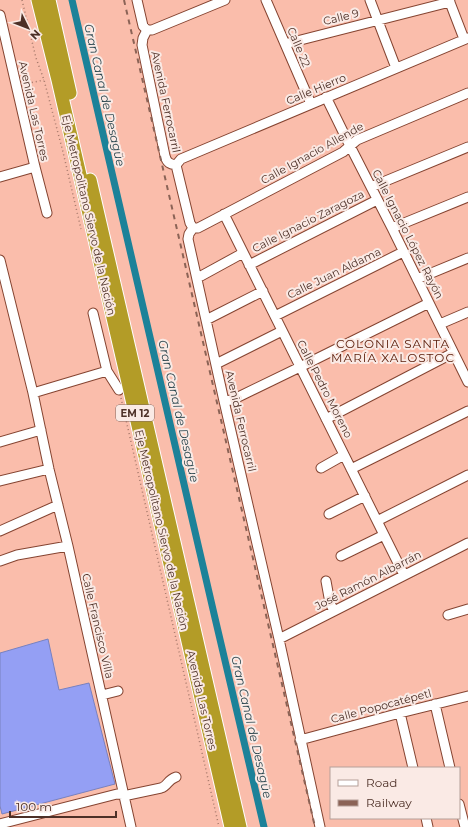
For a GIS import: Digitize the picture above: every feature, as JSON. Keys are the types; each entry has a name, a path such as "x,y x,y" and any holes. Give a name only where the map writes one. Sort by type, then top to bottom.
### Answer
{"highway":[{"path":"34,0 41,15"},
{"name":"Eje Metropolitano Siervo de la Nación","path":"38,0 58,80 231,827"},
{"name":"Eje Metropolitano Siervo de la Nación","path":"48,0 240,827"}],"street":[{"path":"137,0 143,26 147,30 152,30 225,0"},
{"name":"Calle 22","path":"266,0 311,104"},
{"path":"370,0 396,68"},
{"path":"449,1 466,39"},
{"name":"Calle 9","path":"285,44 449,1"},
{"name":"Avenida Las Torres","path":"0,14 3,47 16,86 47,213"},
{"name":"Avenida Ferrocarril","path":"147,30 142,44 165,156 167,162 170,164 176,164 190,224 193,228 188,239 320,827"},
{"name":"Calle Hierro","path":"176,164 181,159 466,39"},
{"name":"Calle Ignacio Allende","path":"193,228 198,228 343,152 357,140 468,93"},
{"name":"Calle Ignacio López Rayón","path":"326,97 440,324 453,353 465,369 468,382"},
{"path":"371,187 468,147"},
{"path":"0,176 35,167"},
{"path":"392,228 468,197"},
{"name":"Calle Ignacio Zaragoza","path":"249,265 377,200"},
{"name":"Calle Pedro Moreno","path":"224,214 404,575"},
{"name":"Calle Juan Aldama","path":"275,316 404,252"},
{"name":"Calle Ignacio Zaragoza","path":"197,277 243,253"},
{"path":"417,279 468,258"},
{"name":"Calle Francisco Villa","path":"0,260 33,393 131,827"},
{"path":"206,320 262,291"},
{"path":"224,401 232,400 429,303"},
{"path":"440,324 468,312"},
{"path":"93,313 107,371 119,390"},
{"path":"216,364 282,331"},
{"path":"326,420 453,353"},
{"path":"33,393 107,371"},
{"path":"351,469 468,411"},
{"path":"0,442 41,430"},
{"path":"321,468 344,455"},
{"path":"0,481 49,469"},
{"path":"377,521 468,475"},
{"path":"329,514 365,496"},
{"path":"0,531 58,505"},
{"path":"341,556 384,535"},
{"name":"José Ramón Albarrán","path":"279,639 468,543"},
{"path":"0,561 17,555 68,546"},
{"path":"326,581 330,603 334,611"},
{"path":"448,615 468,609"},
{"path":"102,695 118,691"},
{"name":"Calle Popocatépetl","path":"300,740 468,696"},
{"path":"435,704 450,767"},
{"path":"400,713 413,767"},
{"path":"1,827 0,823 117,794 131,795 161,788 166,786 170,780 176,777"},
{"path":"460,808 465,827"}],"path":[{"path":"22,0 83,234"},
{"path":"16,86 44,80"},
{"name":"Avenida Las Torres","path":"119,390 219,827"}],"building":[{"path":"48,639 59,690 89,683 115,784 2,814 0,806 0,653"}],"waterway":[{"name":"Gran Canal de Desagüe","path":"72,0 264,827"}],"railway":[{"path":"124,0 315,827"}],"district":[{"name":"COLONIA SANTA MARÍA XALOSTOC","path":"393,350"}]}
